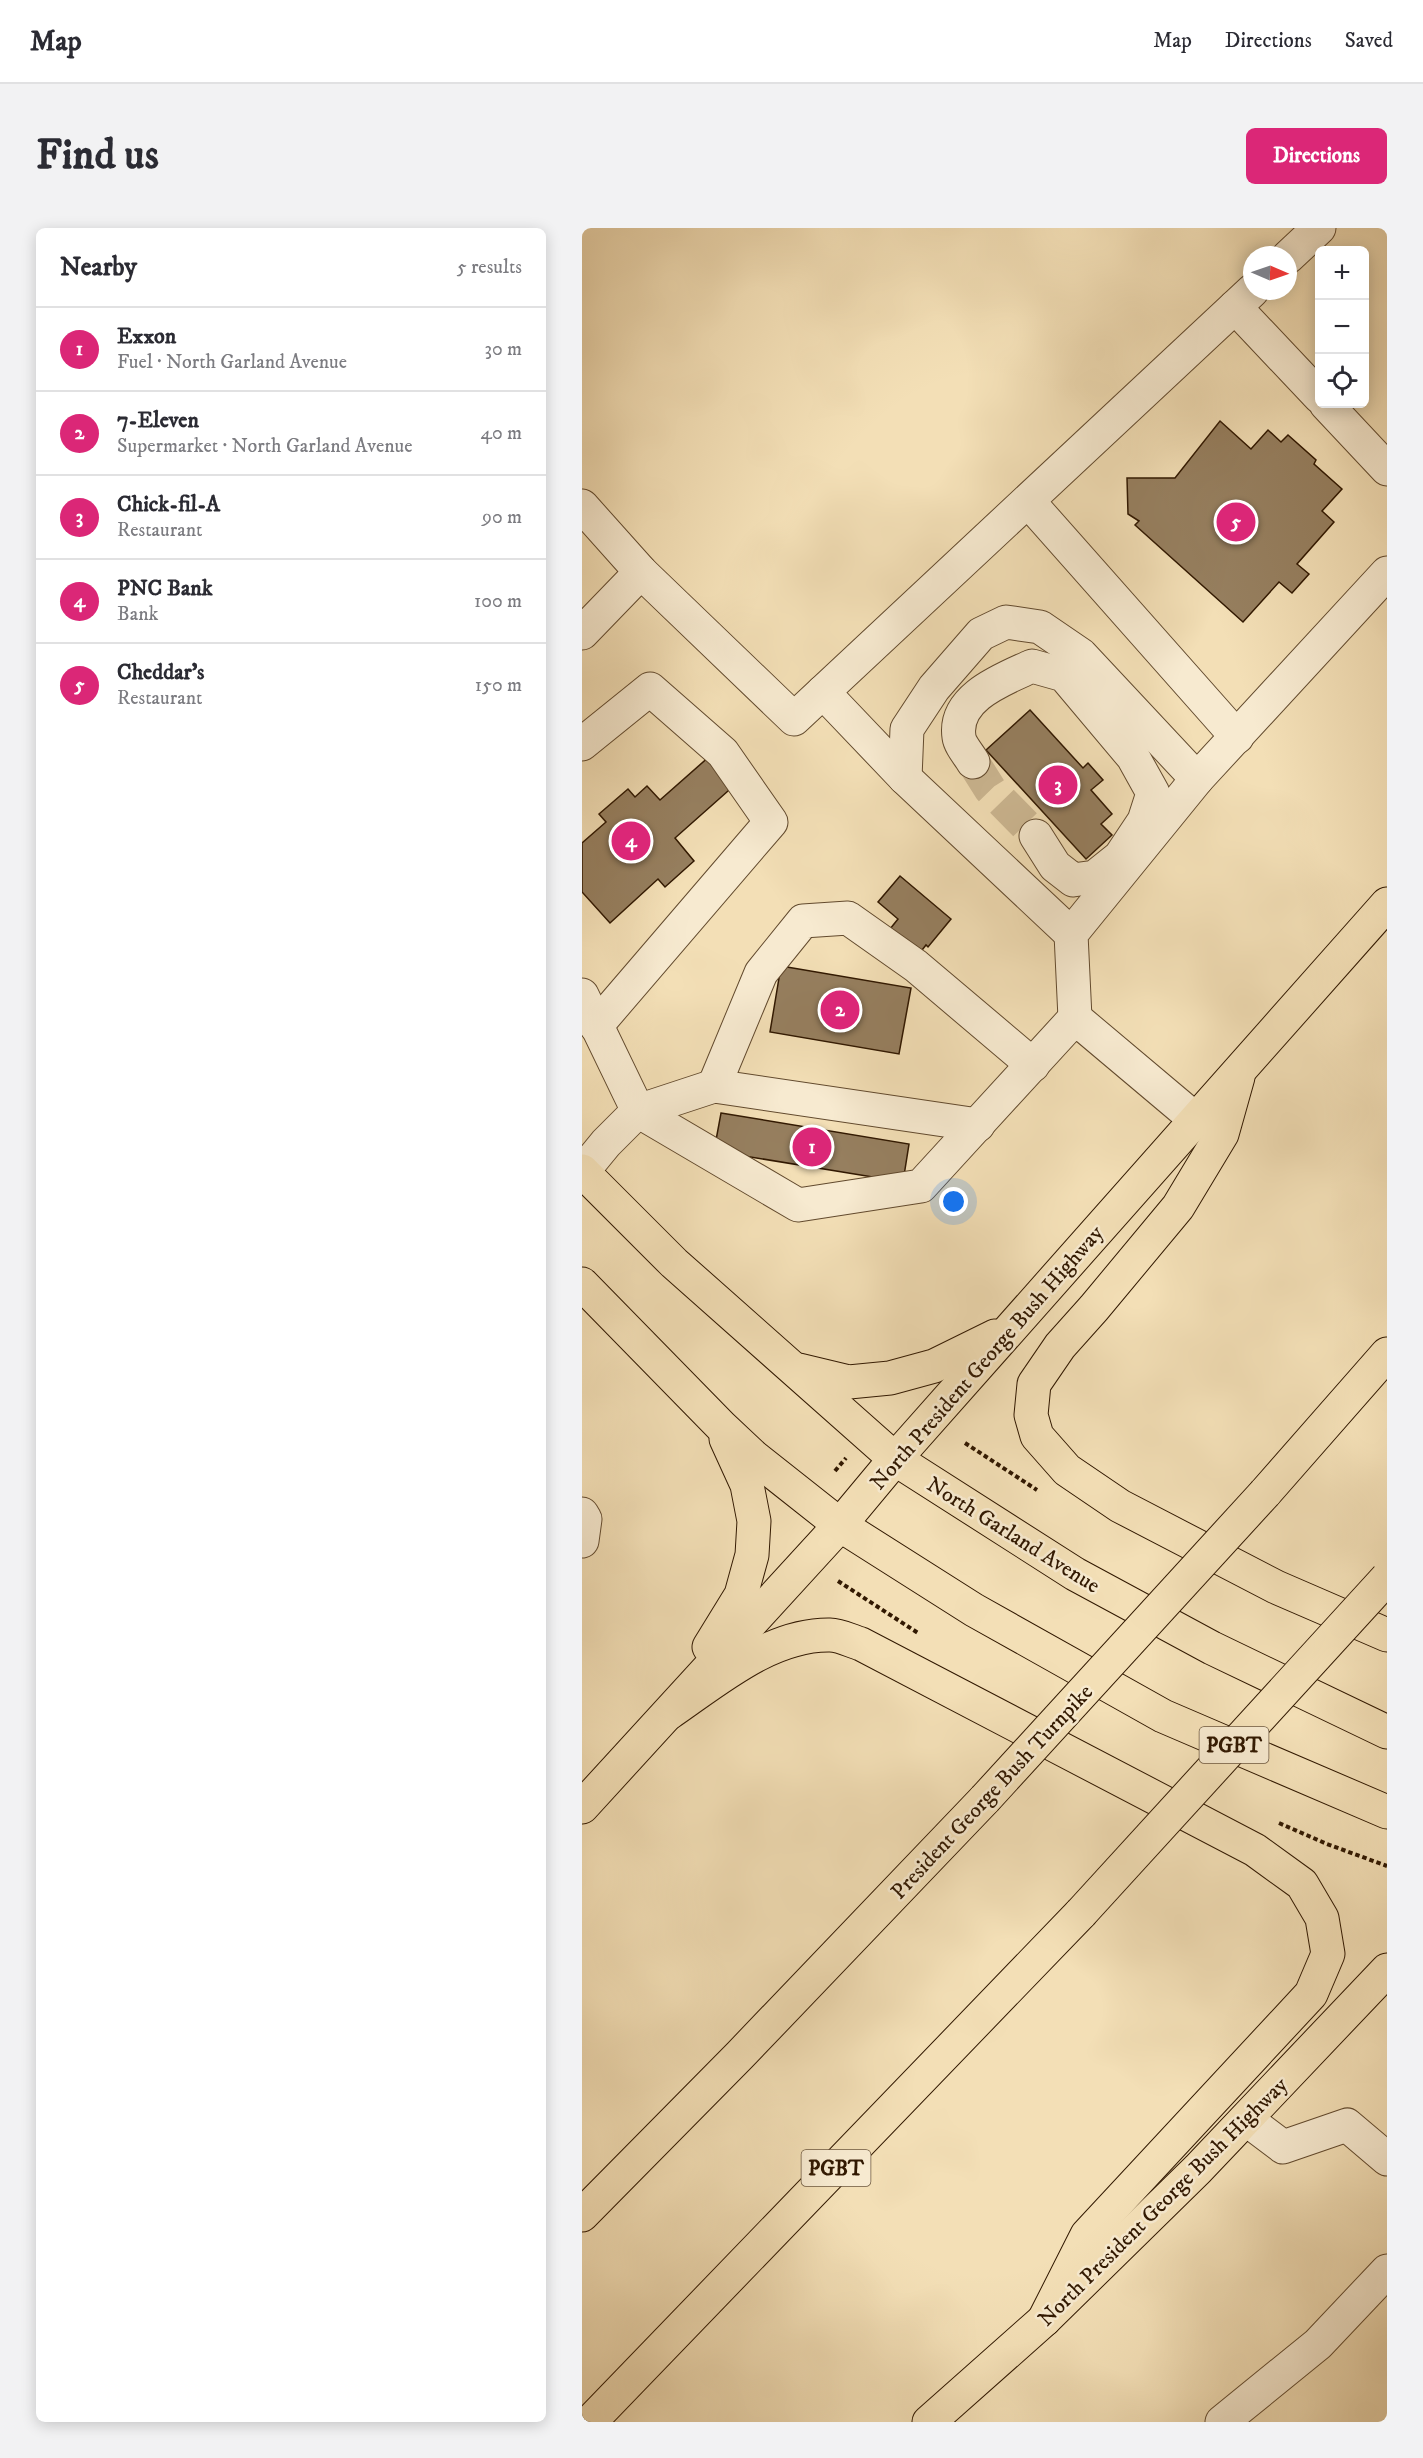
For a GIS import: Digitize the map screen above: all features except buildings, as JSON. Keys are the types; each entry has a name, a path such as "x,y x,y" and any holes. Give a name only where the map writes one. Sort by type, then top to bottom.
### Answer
{"main road":[{"name":"North President George Bush Highway","path":"582,1807 840,1525 1010,1328 1387,904"},
{"path":"1241,1067 1222,1134 1178,1206 1095,1308 1060,1346 1040,1375 1034,1384 1031,1415 1037,1436 1066,1470 1120,1506 1276,1587 1387,1635"},
{"name":"North Garland Avenue","path":"582,1171 674,1263 895,1459 1075,1574 1212,1648 1387,1732"},
{"path":"582,1284 754,1457 840,1525 974,1610 1163,1716 1387,1812"},
{"path":"795,1369 849,1382 890,1378 934,1366 1010,1328"},
{"name":"President George Bush Turnpike","path":"582,2215 740,2055 985,1799 1265,1493 1387,1354"},
{"path":"669,1713 741,1595 753,1555 754,1521 747,1485 721,1426"},
{"name":"PGBT","path":"590,2422 1081,1913 1387,1578"},
{"path":"669,1713 739,1666 789,1640 831,1635 861,1644 1255,1850 1302,1884 1322,1918 1328,1954 1311,1994 1087,2235 1044,2320"},
{"name":"North President George Bush Highway","path":"929,2422 1044,2320 1198,2169 1387,1970"}],"lane":[{"path":"1297,249 1319,228"},
{"path":"582,506 641,572 794,719 1243,300"},
{"path":"1245,300 1315,391"},
{"path":"1330,408 1387,469"},
{"path":"1028,501 1236,737"},
{"path":"582,633 641,572"},
{"path":"582,995 638,1111 798,1205 921,1186 1075,1018 1071,934 1197,779 1387,573"},
{"path":"904,778 907,729 934,688 981,634 1006,622 1040,627 1081,655 1197,779"},
{"path":"973,762 959,738 961,721 972,698 992,684 1032,666 1064,675 1133,757 1153,793 1144,821 1120,857 1095,877 1073,880 1055,866 1036,836"},
{"path":"582,744 650,690 723,753 771,822 596,1026"},
{"path":"823,692 904,778 1071,934"},
{"path":"1030,895 1055,866"},
{"path":"714,1086 761,974 802,921 848,918 916,966 1033,1065"},
{"path":"1075,1018 1195,1119"},
{"path":"582,1171 638,1111 714,1086 978,1125"},
{"path":"582,1514 585,1520 582,1541"},
{"path":"1246,2119 1283,2147 1347,2125 1387,2159"},
{"path":"1222,2422 1317,2344 1387,2271"}],"tunnel":[{"path":"973,762 990,789 1036,836"}],"place":[{"name":"Cheddar's","path":"1236,522"},
{"name":"Chick-fil-A","path":"1058,785"},
{"name":"PNC Bank","path":"631,841"},
{"name":"7-Eleven","path":"840,1010"},
{"name":"Exxon","path":"812,1147"}]}
